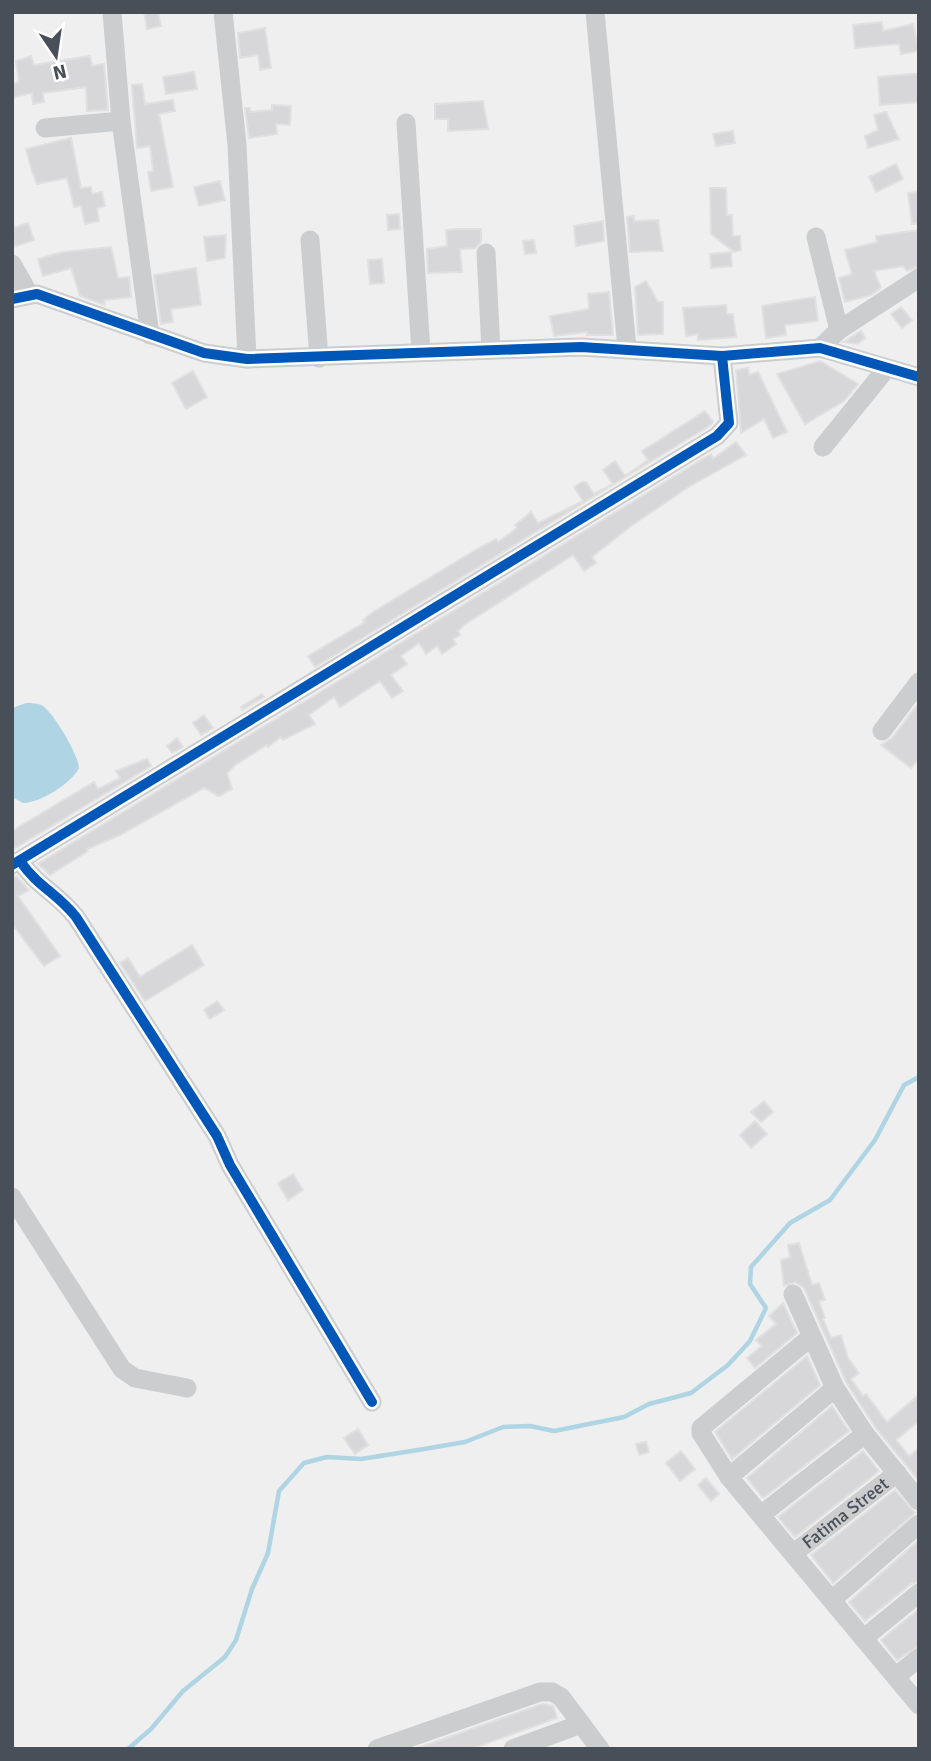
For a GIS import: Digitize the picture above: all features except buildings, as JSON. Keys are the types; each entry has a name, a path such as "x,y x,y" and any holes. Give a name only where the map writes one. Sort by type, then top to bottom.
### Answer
{"street":[{"path":"112,12 121,121 150,335"},
{"path":"223,12 237,145 247,359"},
{"path":"595,12 627,348"},
{"path":"45,128 121,121"},
{"path":"406,123 421,352"},
{"path":"816,237 839,330"},
{"path":"310,240 319,358"},
{"path":"486,253 491,351"},
{"path":"12,264 21,297 48,297 204,353 247,359 627,348 722,356 820,348 919,377"},
{"path":"820,348 839,330 919,278"},
{"path":"372,1402 230,1165 217,1136 76,917 66,904 34,881 16,863 717,436 729,423 722,356"},
{"path":"824,447 886,369"},
{"path":"882,731 919,682"},
{"path":"12,1198 122,1369 135,1378 187,1388"},
{"path":"793,1294 835,1388 865,1434 919,1501"},
{"path":"811,1337 701,1428 729,1477 919,1705"},
{"path":"729,1477 835,1388"},
{"path":"762,1514 865,1434"},
{"name":"Fatima Street","path":"794,1553 897,1473"},
{"path":"833,1599 919,1524"},
{"path":"864,1638 919,1593"},
{"path":"896,1676 919,1658"},
{"path":"377,1749 540,1692 552,1692 561,1698 600,1749"},
{"path":"513,1749 581,1724"}],"water":[{"path":"26,703 39,704 48,710 70,744 79,768 70,780 55,791 38,800 23,803 12,797 12,708"}],"waterway":[{"path":"128,1749 151,1729 183,1691 225,1657 236,1640 252,1589 268,1553 279,1491 304,1463 327,1457 361,1459 465,1442 503,1427 530,1426 554,1431 624,1417 649,1404 691,1393 728,1365 750,1341 766,1308 750,1284 751,1267 790,1223 830,1200 875,1140 904,1085 919,1077"}],"cycle path":[{"path":"12,299 37,294 204,353 247,359 581,347 722,356 820,348 919,377"},
{"path":"12,865 717,436 729,423 722,356"},
{"path":"20,861 76,917 217,1136 230,1165 372,1402"}]}
